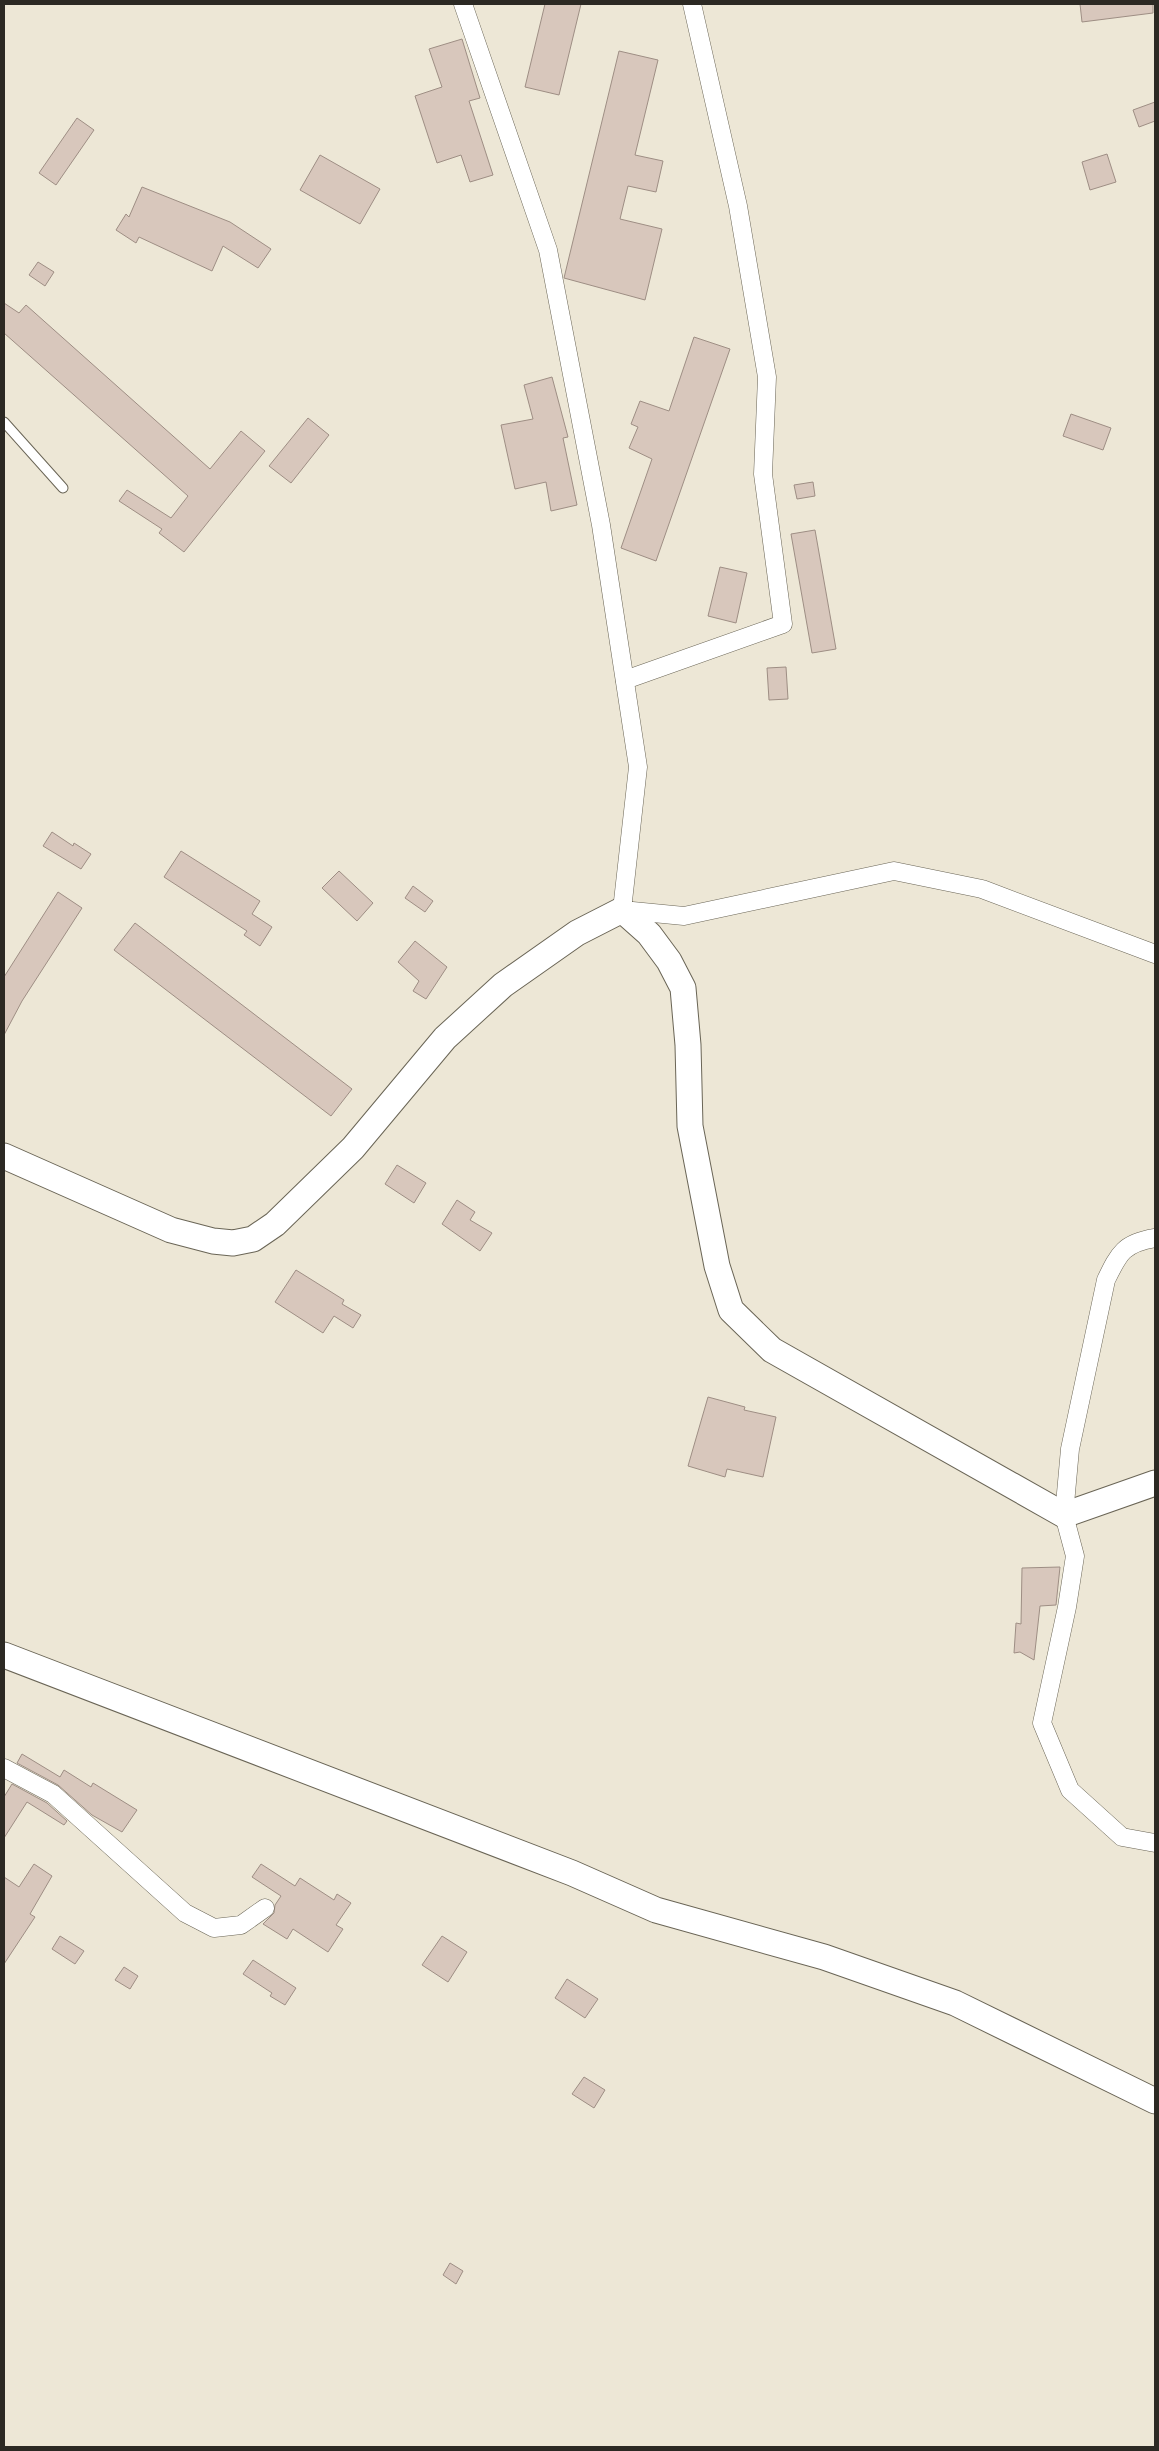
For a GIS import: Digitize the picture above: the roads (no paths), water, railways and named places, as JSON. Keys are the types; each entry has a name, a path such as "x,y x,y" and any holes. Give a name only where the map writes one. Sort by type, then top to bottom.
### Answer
{"street":[{"path":"463,4 548,250 601,525 638,767 622,910"},
{"path":"625,680 783,624 763,474 767,377 738,206 692,4"},
{"path":"4,1156 171,1230 213,1241 232,1243 253,1239 275,1224 353,1148 445,1038 503,985 576,933 622,910 684,916 894,871 982,889 1155,954"},
{"path":"622,910 649,934 669,961 683,988 688,1045 690,1126 715,1257 731,1310 772,1350 1064,1515 1155,1483"},
{"path":"1155,1238 1129,1244 1118,1256 1106,1280 1070,1449 1064,1515 1075,1556 1067,1607 1042,1723 1070,1790 1122,1836 1155,1843"},
{"path":"4,1655 572,1873 656,1910 824,1957 955,2004 1155,2101"},
{"path":"4,1768 53,1794 185,1913 214,1928 240,1925 265,1908"}],"lane":[{"path":"4,422 63,488"}]}
